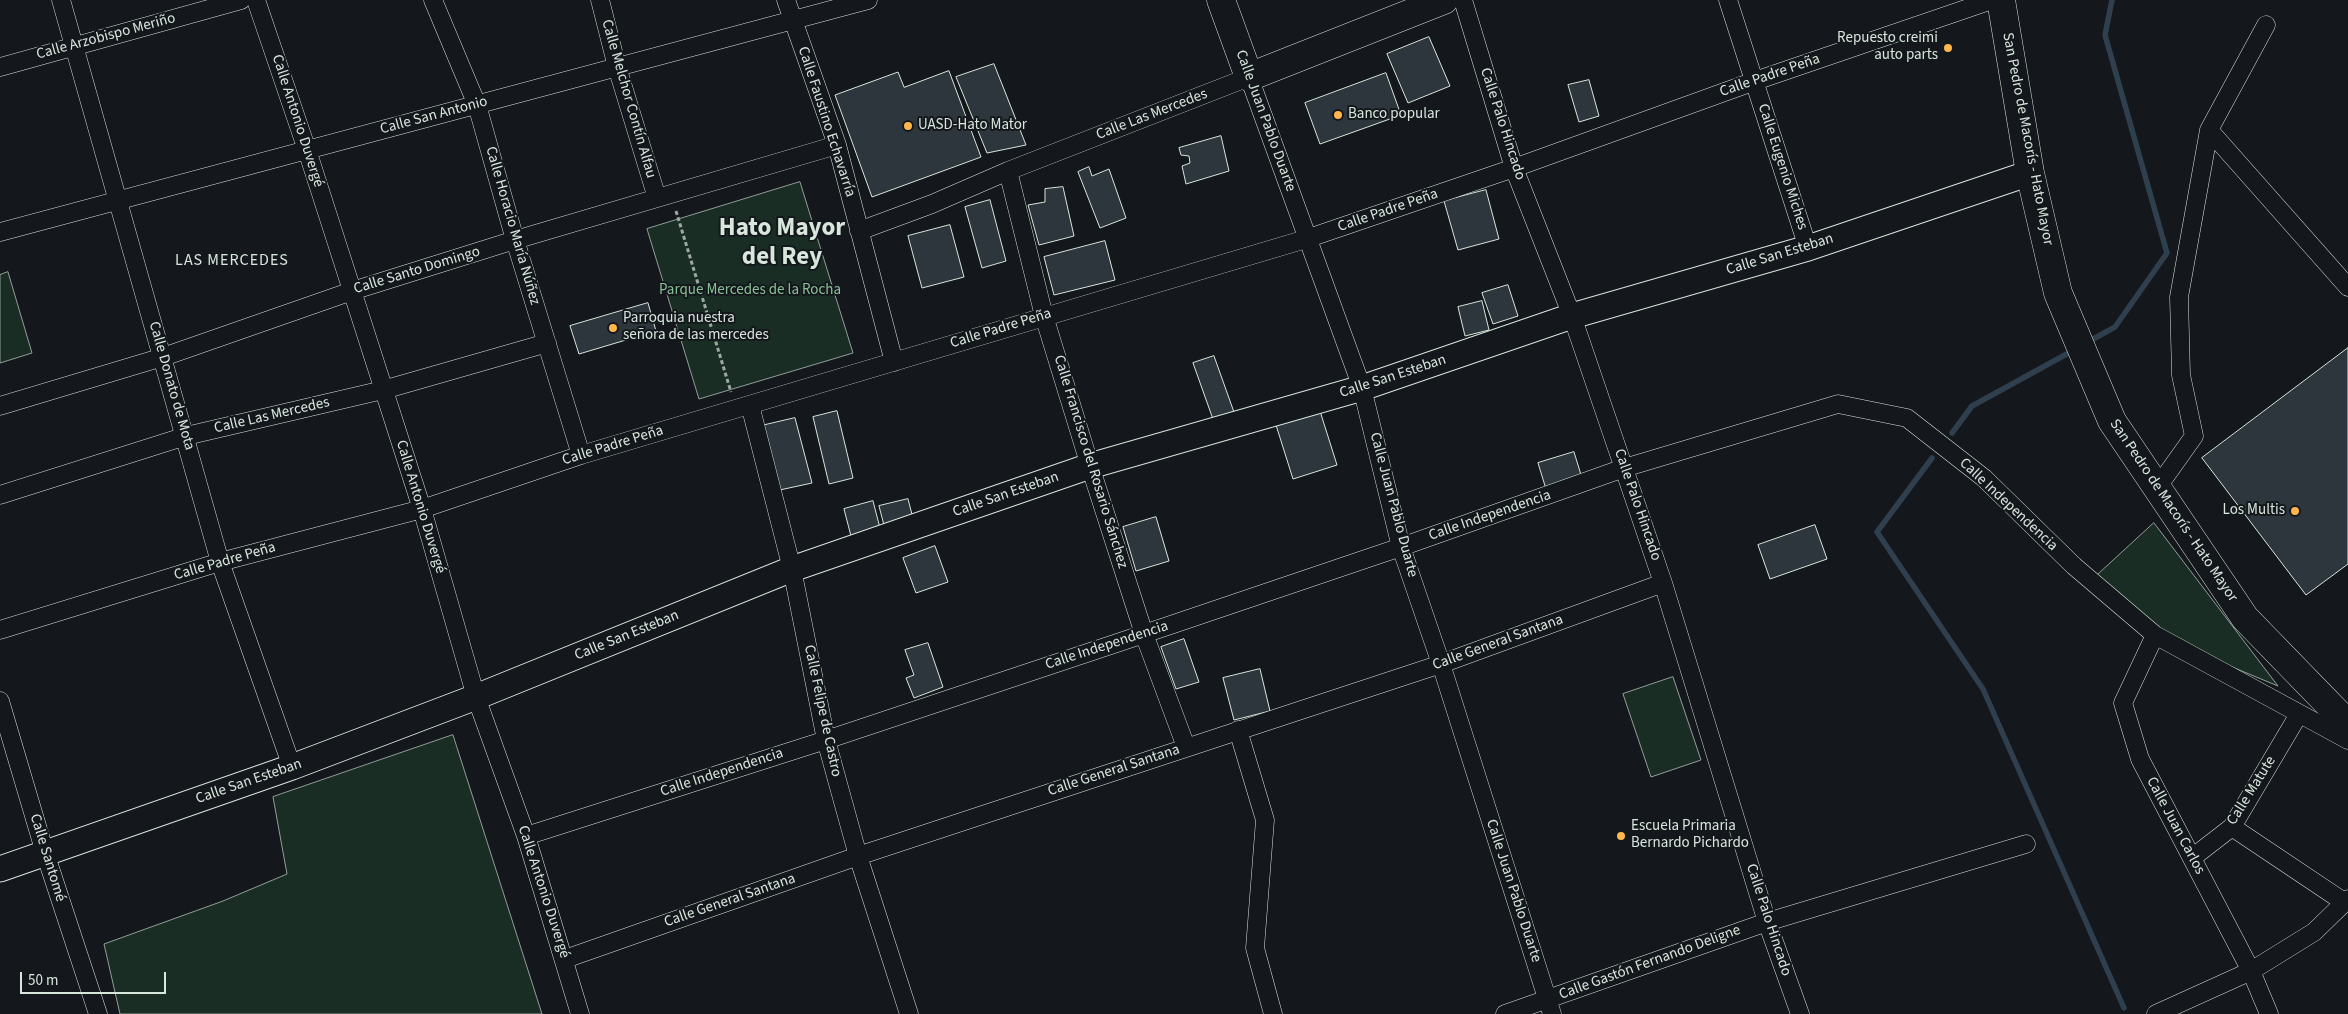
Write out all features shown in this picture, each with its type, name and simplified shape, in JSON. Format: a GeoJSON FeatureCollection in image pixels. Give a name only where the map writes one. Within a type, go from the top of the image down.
{"type":"FeatureCollection","features":[{"type":"Feature","properties":{"kind":"main road","name":"Calle Juan Pablo Duarte"},"geometry":{"type":"LineString","coordinates":[[1221,0],[1249,77]]}},
{"type":"Feature","properties":{"kind":"main road","name":"Calle Las Mercedes"},"geometry":{"type":"LineString","coordinates":[[1249,77],[1444,0]]}},
{"type":"Feature","properties":{"kind":"main road","name":"San Pedro de Macorís - Hato Mayor"},"geometry":{"type":"LineString","coordinates":[[2000,0],[2030,173],[2058,293],[2112,421],[2245,618],[2348,724]]}},
{"type":"Feature","properties":{"kind":"street","name":"Calle Donato de Mota"},"geometry":{"type":"LineString","coordinates":[[61,0],[186,436],[220,562],[292,768]]}},
{"type":"Feature","properties":{"kind":"street","name":"Calle Arzobispo Meriño"},"geometry":{"type":"LineString","coordinates":[[0,67],[241,0]]}},
{"type":"Feature","properties":{"kind":"street","name":"Calle Antonio Duvergé"},"geometry":{"type":"LineString","coordinates":[[256,0],[307,150],[382,390],[422,509],[476,697],[526,836],[565,959],[580,1014]]}},
{"type":"Feature","properties":{"kind":"street","name":"Calle Horacio María Núñez"},"geometry":{"type":"LineString","coordinates":[[434,0],[477,104],[515,240],[581,455]]}},
{"type":"Feature","properties":{"kind":"street","name":"Calle Melchor Contín Alfau"},"geometry":{"type":"LineString","coordinates":[[600,0],[617,67],[664,196]]}},
{"type":"Feature","properties":{"kind":"street","name":"Calle Faustino Echavarría"},"geometry":{"type":"LineString","coordinates":[[786,0],[837,145],[894,362]]}},
{"type":"Feature","properties":{"kind":"street","name":"Calle San Antonio"},"geometry":{"type":"LineString","coordinates":[[0,232],[868,0]]}},
{"type":"Feature","properties":{"kind":"street","name":"Calle Palo Hincado"},"geometry":{"type":"LineString","coordinates":[[1463,0],[1514,168],[1572,316],[1663,583],[1767,922],[1800,1014]]}},
{"type":"Feature","properties":{"kind":"street","name":"Calle Eugenio Miches"},"geometry":{"type":"LineString","coordinates":[[1728,0],[1808,248]]}},
{"type":"Feature","properties":{"kind":"street","name":"Calle Padre Peña"},"geometry":{"type":"LineString","coordinates":[[0,630],[220,562],[422,509],[581,455],[1044,316],[1306,240],[1514,168],[1755,81],[1992,0]]}},
{"type":"Feature","properties":{"kind":"street"},"geometry":{"type":"LineString","coordinates":[[2157,488],[2194,436],[2181,375],[2179,297],[2209,130],[2266,25]]}},
{"type":"Feature","properties":{"kind":"street","name":"Calle Las Mercedes"},"geometry":{"type":"LineString","coordinates":[[859,231],[932,204],[1008,171],[1249,77]]}},
{"type":"Feature","properties":{"kind":"street","name":"Calle Juan Pablo Duarte"},"geometry":{"type":"LineString","coordinates":[[1249,77],[1306,240],[1362,388],[1401,547],[1441,664],[1550,1007]]}},
{"type":"Feature","properties":{"kind":"street"},"geometry":{"type":"LineString","coordinates":[[2209,130],[2348,288]]}},
{"type":"Feature","properties":{"kind":"street","name":"Calle Santo Domingo"},"geometry":{"type":"LineString","coordinates":[[0,406],[163,357],[352,291],[515,240],[837,145]]}},
{"type":"Feature","properties":{"kind":"street","name":"Calle Francisco del Rosario Sánchez"},"geometry":{"type":"LineString","coordinates":[[1008,171],[1044,316],[1090,466],[1144,634],[1186,748]]}},
{"type":"Feature","properties":{"kind":"street","name":"Calle San Esteban"},"geometry":{"type":"LineString","coordinates":[[0,869],[292,768],[476,697],[792,569],[1090,466],[1362,388],[1572,316],[1808,248],[2030,173]]}},
{"type":"Feature","properties":{"kind":"street","name":"Calle Las Mercedes"},"geometry":{"type":"LineString","coordinates":[[0,494],[186,436],[382,390],[546,343]]}},
{"type":"Feature","properties":{"kind":"street","name":"Calle Independencia"},"geometry":{"type":"LineString","coordinates":[[526,836],[826,740],[1144,634],[1401,547],[1624,468],[1838,404],[1906,418],[1984,478],[2074,566],[2155,635],[2348,740]]}},
{"type":"Feature","properties":{"kind":"street","name":"Calle Felipe de Castro"},"geometry":{"type":"LineString","coordinates":[[743,406],[792,569],[826,740],[858,856],[909,1014]]}},
{"type":"Feature","properties":{"kind":"street","name":"Calle General Santana"},"geometry":{"type":"LineString","coordinates":[[565,959],[858,856],[1441,664],[1663,583]]}},
{"type":"Feature","properties":{"kind":"street","name":"Calle Juan Carlos"},"geometry":{"type":"LineString","coordinates":[[2155,635],[2123,703],[2140,759],[2251,971],[2269,1014]]}},
{"type":"Feature","properties":{"kind":"street","name":"Calle Santomé"},"geometry":{"type":"LineString","coordinates":[[0,701],[45,853],[98,1014]]}},
{"type":"Feature","properties":{"kind":"street","name":"Calle Matute"},"geometry":{"type":"LineString","coordinates":[[2192,858],[2232,827],[2299,714]]}},
{"type":"Feature","properties":{"kind":"street"},"geometry":{"type":"LineString","coordinates":[[1238,730],[1264,820],[1255,948],[1273,1014]]}},
{"type":"Feature","properties":{"kind":"street"},"geometry":{"type":"LineString","coordinates":[[2156,1014],[2251,971],[2314,932],[2346,901],[2232,827]]}},
{"type":"Feature","properties":{"kind":"street","name":"Calle Gastón Fernando Deligne"},"geometry":{"type":"LineString","coordinates":[[1505,1014],[1550,1007],[1767,922],[2026,844]]}},
{"type":"Feature","properties":{"kind":"path"},"geometry":{"type":"LineString","coordinates":[[664,196],[743,406]]}},
{"type":"Feature","properties":{"kind":"green space","name":"Parque Mercedes de la Rocha"},"geometry":{"type":"Polygon","coordinates":[[[800,182],[853,353],[699,399],[647,229],[800,182]]]}},
{"type":"Feature","properties":{"kind":"green space"},"geometry":{"type":"Polygon","coordinates":[[[8,272],[32,353],[0,363],[0,275],[8,272]]]}},
{"type":"Feature","properties":{"kind":"green space"},"geometry":{"type":"Polygon","coordinates":[[[2154,523],[2278,686],[2155,635],[2091,581],[2154,523]]]}},
{"type":"Feature","properties":{"kind":"green space"},"geometry":{"type":"Polygon","coordinates":[[[1673,677],[1701,760],[1651,777],[1623,694],[1673,677]]]}},
{"type":"Feature","properties":{"kind":"green space"},"geometry":{"type":"Polygon","coordinates":[[[453,735],[542,1014],[120,1014],[104,944],[223,901],[287,874],[273,797],[453,735]]]}},
{"type":"Feature","properties":{"kind":"building"},"geometry":{"type":"Polygon","coordinates":[[[1429,37],[1450,86],[1408,103],[1387,54],[1429,37]]]}},
{"type":"Feature","properties":{"kind":"building"},"geometry":{"type":"Polygon","coordinates":[[[994,64],[1026,145],[987,153],[956,77],[994,64]]]}},
{"type":"Feature","properties":{"kind":"building","name":"UASD-Hato Mator"},"geometry":{"type":"Polygon","coordinates":[[[949,71],[981,157],[872,197],[835,95],[898,72],[904,87],[949,71]]]}},
{"type":"Feature","properties":{"kind":"building"},"geometry":{"type":"Polygon","coordinates":[[[1386,73],[1401,115],[1320,144],[1305,103],[1386,73]]]}},
{"type":"Feature","properties":{"kind":"building"},"geometry":{"type":"Polygon","coordinates":[[[1589,80],[1599,116],[1579,122],[1568,85],[1589,80]]]}},
{"type":"Feature","properties":{"kind":"building"},"geometry":{"type":"Polygon","coordinates":[[[1221,136],[1229,171],[1186,184],[1182,166],[1190,163],[1189,156],[1181,155],[1179,148],[1221,136]]]}},
{"type":"Feature","properties":{"kind":"building"},"geometry":{"type":"Polygon","coordinates":[[[1089,167],[1092,176],[1109,169],[1126,218],[1100,228],[1078,172],[1089,167]]]}},
{"type":"Feature","properties":{"kind":"building"},"geometry":{"type":"Polygon","coordinates":[[[1063,187],[1074,236],[1039,245],[1028,205],[1045,202],[1045,189],[1063,187]]]}},
{"type":"Feature","properties":{"kind":"building"},"geometry":{"type":"Polygon","coordinates":[[[1486,190],[1499,239],[1458,250],[1444,201],[1486,190]]]}},
{"type":"Feature","properties":{"kind":"building"},"geometry":{"type":"Polygon","coordinates":[[[990,200],[1006,261],[982,268],[965,207],[990,200]]]}},
{"type":"Feature","properties":{"kind":"building"},"geometry":{"type":"Polygon","coordinates":[[[950,225],[964,277],[922,288],[908,236],[950,225]]]}},
{"type":"Feature","properties":{"kind":"building"},"geometry":{"type":"Polygon","coordinates":[[[1105,241],[1115,280],[1054,295],[1044,257],[1105,241]]]}},
{"type":"Feature","properties":{"kind":"building"},"geometry":{"type":"Polygon","coordinates":[[[1508,285],[1518,316],[1493,324],[1482,293],[1508,285]]]}},
{"type":"Feature","properties":{"kind":"building"},"geometry":{"type":"Polygon","coordinates":[[[1482,301],[1489,330],[1465,336],[1458,307],[1482,301]]]}},
{"type":"Feature","properties":{"kind":"building","name":"Parroquia nuestra señora de las mercedes"},"geometry":{"type":"Polygon","coordinates":[[[648,303],[656,331],[579,354],[570,326],[648,303]]]}},
{"type":"Feature","properties":{"kind":"building","name":"Los Multis"},"geometry":{"type":"Polygon","coordinates":[[[2348,348],[2348,564],[2306,595],[2202,458],[2348,348]]]}},
{"type":"Feature","properties":{"kind":"building"},"geometry":{"type":"Polygon","coordinates":[[[1214,356],[1235,415],[1214,422],[1193,363],[1214,356]]]}},
{"type":"Feature","properties":{"kind":"building"},"geometry":{"type":"Polygon","coordinates":[[[837,411],[853,478],[829,484],[813,417],[837,411]]]}},
{"type":"Feature","properties":{"kind":"building"},"geometry":{"type":"Polygon","coordinates":[[[1320,411],[1337,465],[1293,479],[1276,425],[1320,411]]]}},
{"type":"Feature","properties":{"kind":"building"},"geometry":{"type":"Polygon","coordinates":[[[795,418],[812,483],[775,491],[761,426],[795,418]]]}},
{"type":"Feature","properties":{"kind":"building"},"geometry":{"type":"Polygon","coordinates":[[[1574,452],[1582,478],[1546,489],[1538,463],[1574,452]]]}},
{"type":"Feature","properties":{"kind":"building"},"geometry":{"type":"Polygon","coordinates":[[[908,499],[915,526],[886,533],[879,506],[908,499]]]}},
{"type":"Feature","properties":{"kind":"building"},"geometry":{"type":"Polygon","coordinates":[[[873,501],[881,532],[852,540],[844,509],[873,501]]]}},
{"type":"Feature","properties":{"kind":"building"},"geometry":{"type":"Polygon","coordinates":[[[1156,517],[1169,561],[1136,571],[1123,527],[1156,517]]]}},
{"type":"Feature","properties":{"kind":"building"},"geometry":{"type":"Polygon","coordinates":[[[1815,525],[1827,559],[1770,579],[1758,545],[1815,525]]]}},
{"type":"Feature","properties":{"kind":"building"},"geometry":{"type":"Polygon","coordinates":[[[935,546],[948,582],[916,593],[903,558],[935,546]]]}},
{"type":"Feature","properties":{"kind":"building"},"geometry":{"type":"Polygon","coordinates":[[[1184,639],[1199,682],[1176,689],[1161,647],[1184,639]]]}},
{"type":"Feature","properties":{"kind":"building"},"geometry":{"type":"Polygon","coordinates":[[[928,643],[943,687],[914,698],[906,678],[914,675],[905,650],[928,643]]]}},
{"type":"Feature","properties":{"kind":"building"},"geometry":{"type":"Polygon","coordinates":[[[1260,669],[1270,711],[1234,720],[1223,678],[1260,669]]]}},
{"type":"Feature","properties":{"kind":"waterway"},"geometry":{"type":"LineString","coordinates":[[2086,343],[2115,327],[2167,253],[2105,35],[2112,0]]}},
{"type":"Feature","properties":{"kind":"waterway"},"geometry":{"type":"LineString","coordinates":[[1952,433],[1972,406],[2074,350]]}},
{"type":"Feature","properties":{"kind":"waterway"},"geometry":{"type":"LineString","coordinates":[[1932,458],[1877,532],[1983,689],[2124,1008]]}},
{"type":"Feature","properties":{"kind":"place","name":"Repuesto creimi auto parts"},"geometry":{"type":"Point","coordinates":[1948,48]}},
{"type":"Feature","properties":{"kind":"place","name":"Banco popular"},"geometry":{"type":"Point","coordinates":[1338,115]}},
{"type":"Feature","properties":{"kind":"place","name":"UASD-Hato Mator"},"geometry":{"type":"Point","coordinates":[908,126]}},
{"type":"Feature","properties":{"kind":"place","name":"Parroquia nuestra señora de las mercedes"},"geometry":{"type":"Point","coordinates":[613,328]}},
{"type":"Feature","properties":{"kind":"place","name":"Los Multis"},"geometry":{"type":"Point","coordinates":[2295,511]}},
{"type":"Feature","properties":{"kind":"place","name":"Escuela Primaria Bernardo Pichardo"},"geometry":{"type":"Point","coordinates":[1621,836]}},
{"type":"Feature","properties":{"kind":"district","name":"Hato Mayor del Rey"},"geometry":{"type":"Point","coordinates":[782,244]}},
{"type":"Feature","properties":{"kind":"district","name":"LAS MERCEDES"},"geometry":{"type":"Point","coordinates":[232,261]}}]}
